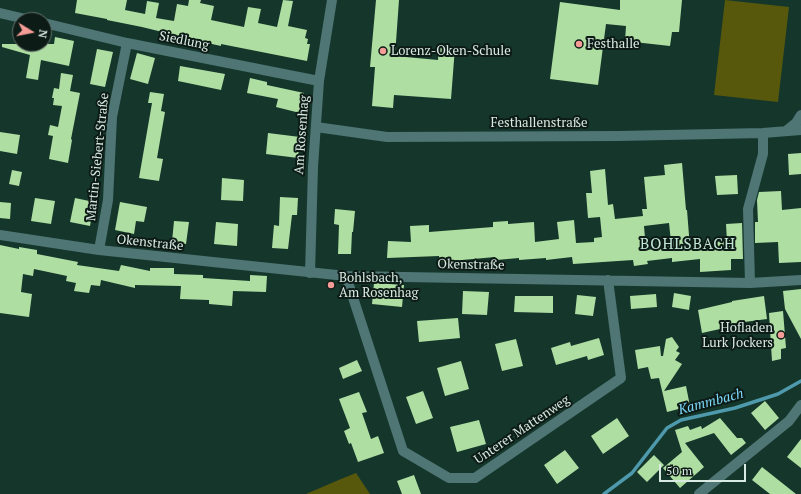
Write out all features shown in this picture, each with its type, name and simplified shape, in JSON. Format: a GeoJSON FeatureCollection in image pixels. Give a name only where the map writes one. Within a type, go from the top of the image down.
{"type":"FeatureCollection","features":[{"type":"Feature","properties":{"kind":"street","name":"Am Rosenhag"},"geometry":{"type":"LineString","coordinates":[[310,273],[312,166],[319,81],[332,0]]}},
{"type":"Feature","properties":{"kind":"street"},"geometry":{"type":"LineString","coordinates":[[0,13],[12,16]]}},
{"type":"Feature","properties":{"kind":"street","name":"Siedlung"},"geometry":{"type":"LineString","coordinates":[[52,25],[127,43],[319,81]]}},
{"type":"Feature","properties":{"kind":"street","name":"Martin-Siebert-Straße"},"geometry":{"type":"LineString","coordinates":[[99,250],[108,200],[112,117],[127,43]]}},
{"type":"Feature","properties":{"kind":"street"},"geometry":{"type":"LineString","coordinates":[[786,131],[796,123],[801,115]]}},
{"type":"Feature","properties":{"kind":"street","name":"Festhallenstraße"},"geometry":{"type":"LineString","coordinates":[[316,127],[387,138],[619,136],[763,133],[801,130]]}},
{"type":"Feature","properties":{"kind":"street"},"geometry":{"type":"LineString","coordinates":[[750,283],[748,209],[763,154],[763,133]]}},
{"type":"Feature","properties":{"kind":"street","name":"Okenstraße"},"geometry":{"type":"LineString","coordinates":[[0,235],[99,250],[346,276],[750,283],[801,280]]}},
{"type":"Feature","properties":{"kind":"street","name":"Unterer Mattenweg"},"geometry":{"type":"LineString","coordinates":[[346,276],[403,451],[449,478],[475,478],[620,378],[608,280]]}},
{"type":"Feature","properties":{"kind":"street"},"geometry":{"type":"LineString","coordinates":[[699,494],[789,422],[801,405]]}},
{"type":"Feature","properties":{"kind":"shaded area"},"geometry":{"type":"Polygon","coordinates":[[[725,0],[789,7],[778,102],[714,95],[725,0]]]}},
{"type":"Feature","properties":{"kind":"shaded area"},"geometry":{"type":"Polygon","coordinates":[[[356,473],[370,494],[306,494],[341,479],[356,473]]]}},
{"type":"Feature","properties":{"kind":"building"},"geometry":{"type":"Polygon","coordinates":[[[77,0],[127,0],[125,10],[145,14],[147,1],[159,3],[156,18],[174,21],[177,4],[188,6],[189,0],[201,0],[200,3],[214,6],[211,20],[244,27],[248,7],[261,9],[258,23],[277,27],[283,0],[293,1],[288,26],[307,30],[305,38],[308,39],[307,44],[310,44],[307,61],[221,44],[221,46],[107,19],[75,13],[77,0]]]}},
{"type":"Feature","properties":{"kind":"building","name":"Lorenz-Oken-Schule"},"geometry":{"type":"Polygon","coordinates":[[[376,0],[399,0],[395,56],[438,60],[439,45],[455,47],[451,99],[394,95],[393,108],[372,106],[375,67],[370,67],[376,0]]]}},
{"type":"Feature","properties":{"kind":"building"},"geometry":{"type":"Polygon","coordinates":[[[620,0],[682,0],[679,32],[672,32],[670,46],[625,41],[626,26],[606,24],[598,85],[550,79],[560,2],[620,10],[620,0]]]}},
{"type":"Feature","properties":{"kind":"building"},"geometry":{"type":"Polygon","coordinates":[[[55,37],[74,41],[69,66],[41,60],[38,80],[26,78],[30,55],[20,52],[52,52],[52,44],[54,44],[55,37]]]}},
{"type":"Feature","properties":{"kind":"building"},"geometry":{"type":"Polygon","coordinates":[[[2,44],[12,44],[12,50],[2,47],[2,44]]]}},
{"type":"Feature","properties":{"kind":"building"},"geometry":{"type":"Polygon","coordinates":[[[97,49],[113,52],[105,87],[90,84],[97,49]]]}},
{"type":"Feature","properties":{"kind":"building"},"geometry":{"type":"Polygon","coordinates":[[[137,53],[155,58],[148,84],[130,79],[137,53]]]}},
{"type":"Feature","properties":{"kind":"building"},"geometry":{"type":"Polygon","coordinates":[[[180,66],[225,74],[221,90],[178,81],[180,66]]]}},
{"type":"Feature","properties":{"kind":"building"},"geometry":{"type":"Polygon","coordinates":[[[61,73],[73,75],[70,91],[80,93],[68,163],[49,159],[53,136],[48,135],[50,125],[58,127],[62,106],[53,105],[54,98],[52,98],[54,88],[59,89],[61,73]]]}},
{"type":"Feature","properties":{"kind":"building"},"geometry":{"type":"Polygon","coordinates":[[[250,78],[267,82],[267,85],[304,93],[300,113],[276,107],[278,99],[247,93],[250,78]]]}},
{"type":"Feature","properties":{"kind":"building"},"geometry":{"type":"Polygon","coordinates":[[[150,92],[164,94],[161,111],[165,112],[157,158],[163,159],[159,181],[139,178],[152,103],[148,103],[150,92]]]}},
{"type":"Feature","properties":{"kind":"building"},"geometry":{"type":"Polygon","coordinates":[[[0,132],[20,135],[17,154],[0,151],[0,132]]]}},
{"type":"Feature","properties":{"kind":"building"},"geometry":{"type":"Polygon","coordinates":[[[268,133],[300,137],[298,158],[266,154],[268,133]]]}},
{"type":"Feature","properties":{"kind":"building"},"geometry":{"type":"Polygon","coordinates":[[[801,153],[801,174],[789,175],[788,154],[801,153]]]}},
{"type":"Feature","properties":{"kind":"building"},"geometry":{"type":"Polygon","coordinates":[[[682,163],[690,248],[715,247],[715,242],[727,241],[726,224],[742,223],[743,259],[731,259],[731,270],[700,272],[700,259],[672,262],[672,258],[647,261],[648,264],[634,266],[633,260],[573,264],[572,257],[546,260],[546,258],[519,260],[519,258],[496,260],[495,257],[440,262],[439,256],[387,258],[388,241],[411,242],[410,226],[429,225],[429,232],[493,227],[493,222],[508,221],[508,224],[534,222],[535,242],[559,239],[557,222],[574,220],[576,243],[594,242],[594,238],[602,237],[600,217],[588,218],[586,193],[592,193],[590,171],[605,169],[608,205],[613,204],[615,219],[643,216],[642,209],[647,209],[644,177],[665,175],[664,165],[682,163]],[[669,223],[644,226],[646,250],[668,248],[667,242],[671,242],[669,223]]]}},
{"type":"Feature","properties":{"kind":"building"},"geometry":{"type":"Polygon","coordinates":[[[12,170],[22,172],[19,186],[9,184],[12,170]]]}},
{"type":"Feature","properties":{"kind":"building"},"geometry":{"type":"Polygon","coordinates":[[[737,175],[738,194],[717,195],[715,176],[737,175]]]}},
{"type":"Feature","properties":{"kind":"building"},"geometry":{"type":"Polygon","coordinates":[[[222,178],[244,180],[243,201],[221,200],[222,178]]]}},
{"type":"Feature","properties":{"kind":"building"},"geometry":{"type":"Polygon","coordinates":[[[781,191],[782,210],[801,208],[801,262],[779,263],[778,242],[755,243],[755,222],[758,222],[757,200],[759,192],[781,191]]]}},
{"type":"Feature","properties":{"kind":"building"},"geometry":{"type":"Polygon","coordinates":[[[280,197],[298,198],[297,215],[292,215],[288,249],[272,248],[274,225],[279,226],[280,197]]]}},
{"type":"Feature","properties":{"kind":"building"},"geometry":{"type":"Polygon","coordinates":[[[35,198],[55,201],[51,224],[31,221],[35,198]]]}},
{"type":"Feature","properties":{"kind":"building"},"geometry":{"type":"Polygon","coordinates":[[[75,198],[94,202],[90,226],[70,222],[75,198]]]}},
{"type":"Feature","properties":{"kind":"building"},"geometry":{"type":"Polygon","coordinates":[[[0,202],[11,203],[10,219],[0,218],[0,202]]]}},
{"type":"Feature","properties":{"kind":"building"},"geometry":{"type":"Polygon","coordinates":[[[120,202],[147,207],[144,222],[136,221],[134,234],[115,230],[120,202]]]}},
{"type":"Feature","properties":{"kind":"building"},"geometry":{"type":"Polygon","coordinates":[[[335,209],[355,211],[351,254],[338,254],[339,225],[334,224],[335,209]]]}},
{"type":"Feature","properties":{"kind":"building"},"geometry":{"type":"Polygon","coordinates":[[[174,221],[189,222],[186,244],[172,242],[174,221]]]}},
{"type":"Feature","properties":{"kind":"building"},"geometry":{"type":"Polygon","coordinates":[[[216,222],[238,224],[237,246],[214,244],[216,222]]]}},
{"type":"Feature","properties":{"kind":"building"},"geometry":{"type":"Polygon","coordinates":[[[0,245],[19,249],[19,247],[37,250],[37,254],[78,262],[77,265],[119,271],[121,265],[150,271],[150,268],[174,268],[174,274],[203,275],[203,278],[250,281],[250,275],[267,276],[266,292],[233,291],[232,306],[209,304],[209,300],[180,299],[181,286],[135,285],[135,288],[101,280],[100,286],[91,285],[89,293],[74,291],[76,283],[66,281],[67,276],[34,269],[33,276],[23,274],[21,292],[32,294],[29,317],[0,313],[0,245]]]}},
{"type":"Feature","properties":{"kind":"building"},"geometry":{"type":"Polygon","coordinates":[[[374,283],[404,285],[402,307],[372,304],[374,283]]]}},
{"type":"Feature","properties":{"kind":"building"},"geometry":{"type":"Polygon","coordinates":[[[801,289],[801,339],[785,309],[783,291],[801,289]]]}},
{"type":"Feature","properties":{"kind":"building"},"geometry":{"type":"Polygon","coordinates":[[[463,291],[489,292],[487,315],[462,314],[463,291]]]}},
{"type":"Feature","properties":{"kind":"building"},"geometry":{"type":"Polygon","coordinates":[[[674,293],[691,296],[689,310],[672,307],[674,293]]]}},
{"type":"Feature","properties":{"kind":"building"},"geometry":{"type":"Polygon","coordinates":[[[656,294],[657,307],[631,309],[630,296],[656,294]]]}},
{"type":"Feature","properties":{"kind":"building"},"geometry":{"type":"Polygon","coordinates":[[[577,295],[596,297],[593,316],[575,314],[577,295]]]}},
{"type":"Feature","properties":{"kind":"building"},"geometry":{"type":"Polygon","coordinates":[[[515,296],[553,296],[553,313],[514,312],[515,296]]]}},
{"type":"Feature","properties":{"kind":"building"},"geometry":{"type":"Polygon","coordinates":[[[764,296],[767,319],[729,324],[729,327],[702,333],[698,310],[732,301],[764,296]]]}},
{"type":"Feature","properties":{"kind":"building","name":"Hofladen Lurk Jockers"},"geometry":{"type":"Polygon","coordinates":[[[783,311],[786,348],[781,349],[781,359],[772,361],[769,313],[783,311]]]}},
{"type":"Feature","properties":{"kind":"building"},"geometry":{"type":"Polygon","coordinates":[[[458,318],[460,338],[419,342],[417,321],[458,318]]]}},
{"type":"Feature","properties":{"kind":"building"},"geometry":{"type":"Polygon","coordinates":[[[672,337],[679,347],[676,351],[680,353],[675,360],[682,364],[664,391],[686,386],[690,406],[667,412],[659,378],[651,379],[648,367],[638,369],[635,350],[660,346],[661,356],[663,356],[666,339],[672,337]]]}},
{"type":"Feature","properties":{"kind":"building"},"geometry":{"type":"Polygon","coordinates":[[[599,338],[604,355],[588,360],[587,356],[556,365],[551,348],[570,342],[571,346],[599,338]]]}},
{"type":"Feature","properties":{"kind":"building"},"geometry":{"type":"Polygon","coordinates":[[[516,339],[523,366],[502,371],[495,344],[516,339]]]}},
{"type":"Feature","properties":{"kind":"building"},"geometry":{"type":"Polygon","coordinates":[[[357,360],[362,371],[343,379],[339,368],[357,360]]]}},
{"type":"Feature","properties":{"kind":"building"},"geometry":{"type":"Polygon","coordinates":[[[461,361],[469,389],[445,396],[437,368],[461,361]]]}},
{"type":"Feature","properties":{"kind":"building"},"geometry":{"type":"Polygon","coordinates":[[[423,391],[433,418],[416,424],[406,397],[423,391]]]}},
{"type":"Feature","properties":{"kind":"building"},"geometry":{"type":"Polygon","coordinates":[[[359,392],[367,412],[362,413],[371,439],[378,436],[384,453],[358,462],[351,443],[349,444],[344,431],[350,428],[339,399],[359,392]]]}},
{"type":"Feature","properties":{"kind":"building"},"geometry":{"type":"Polygon","coordinates":[[[765,401],[779,418],[765,430],[751,413],[765,401]]]}},
{"type":"Feature","properties":{"kind":"building"},"geometry":{"type":"Polygon","coordinates":[[[617,418],[629,436],[603,454],[591,436],[617,418]]]}},
{"type":"Feature","properties":{"kind":"building"},"geometry":{"type":"Polygon","coordinates":[[[720,418],[737,438],[742,438],[746,443],[731,455],[714,433],[685,443],[704,467],[680,488],[663,468],[682,452],[675,430],[688,426],[690,430],[701,426],[702,429],[720,418]]]}},
{"type":"Feature","properties":{"kind":"building"},"geometry":{"type":"Polygon","coordinates":[[[479,420],[486,444],[457,452],[450,427],[479,420]]]}},
{"type":"Feature","properties":{"kind":"building"},"geometry":{"type":"Polygon","coordinates":[[[801,439],[801,468],[787,457],[801,439]]]}},
{"type":"Feature","properties":{"kind":"building"},"geometry":{"type":"Polygon","coordinates":[[[565,450],[579,468],[557,484],[544,465],[565,450]]]}},
{"type":"Feature","properties":{"kind":"building"},"geometry":{"type":"Polygon","coordinates":[[[654,455],[664,465],[647,482],[637,472],[654,455]]]}},
{"type":"Feature","properties":{"kind":"building"},"geometry":{"type":"Polygon","coordinates":[[[762,467],[796,494],[770,494],[752,480],[762,467]]]}},
{"type":"Feature","properties":{"kind":"building"},"geometry":{"type":"Polygon","coordinates":[[[414,475],[421,494],[402,494],[397,481],[414,475]]]}},
{"type":"Feature","properties":{"kind":"waterway","name":"Kammbach"},"geometry":{"type":"LineString","coordinates":[[604,494],[632,473],[667,428],[681,420],[735,408],[778,394],[801,381]]}},
{"type":"Feature","properties":{"kind":"place","name":"Festhalle"},"geometry":{"type":"Point","coordinates":[579,44]}},
{"type":"Feature","properties":{"kind":"place","name":"Lorenz-Oken-Schule"},"geometry":{"type":"Point","coordinates":[383,51]}},
{"type":"Feature","properties":{"kind":"place","name":"Bohlsbach, Am Rosenhag"},"geometry":{"type":"Point","coordinates":[331,285]}},
{"type":"Feature","properties":{"kind":"place","name":"Hofladen Lurk Jockers"},"geometry":{"type":"Point","coordinates":[781,335]}},
{"type":"Feature","properties":{"kind":"district","name":"BOHLSBACH"},"geometry":{"type":"Point","coordinates":[688,245]}}]}
